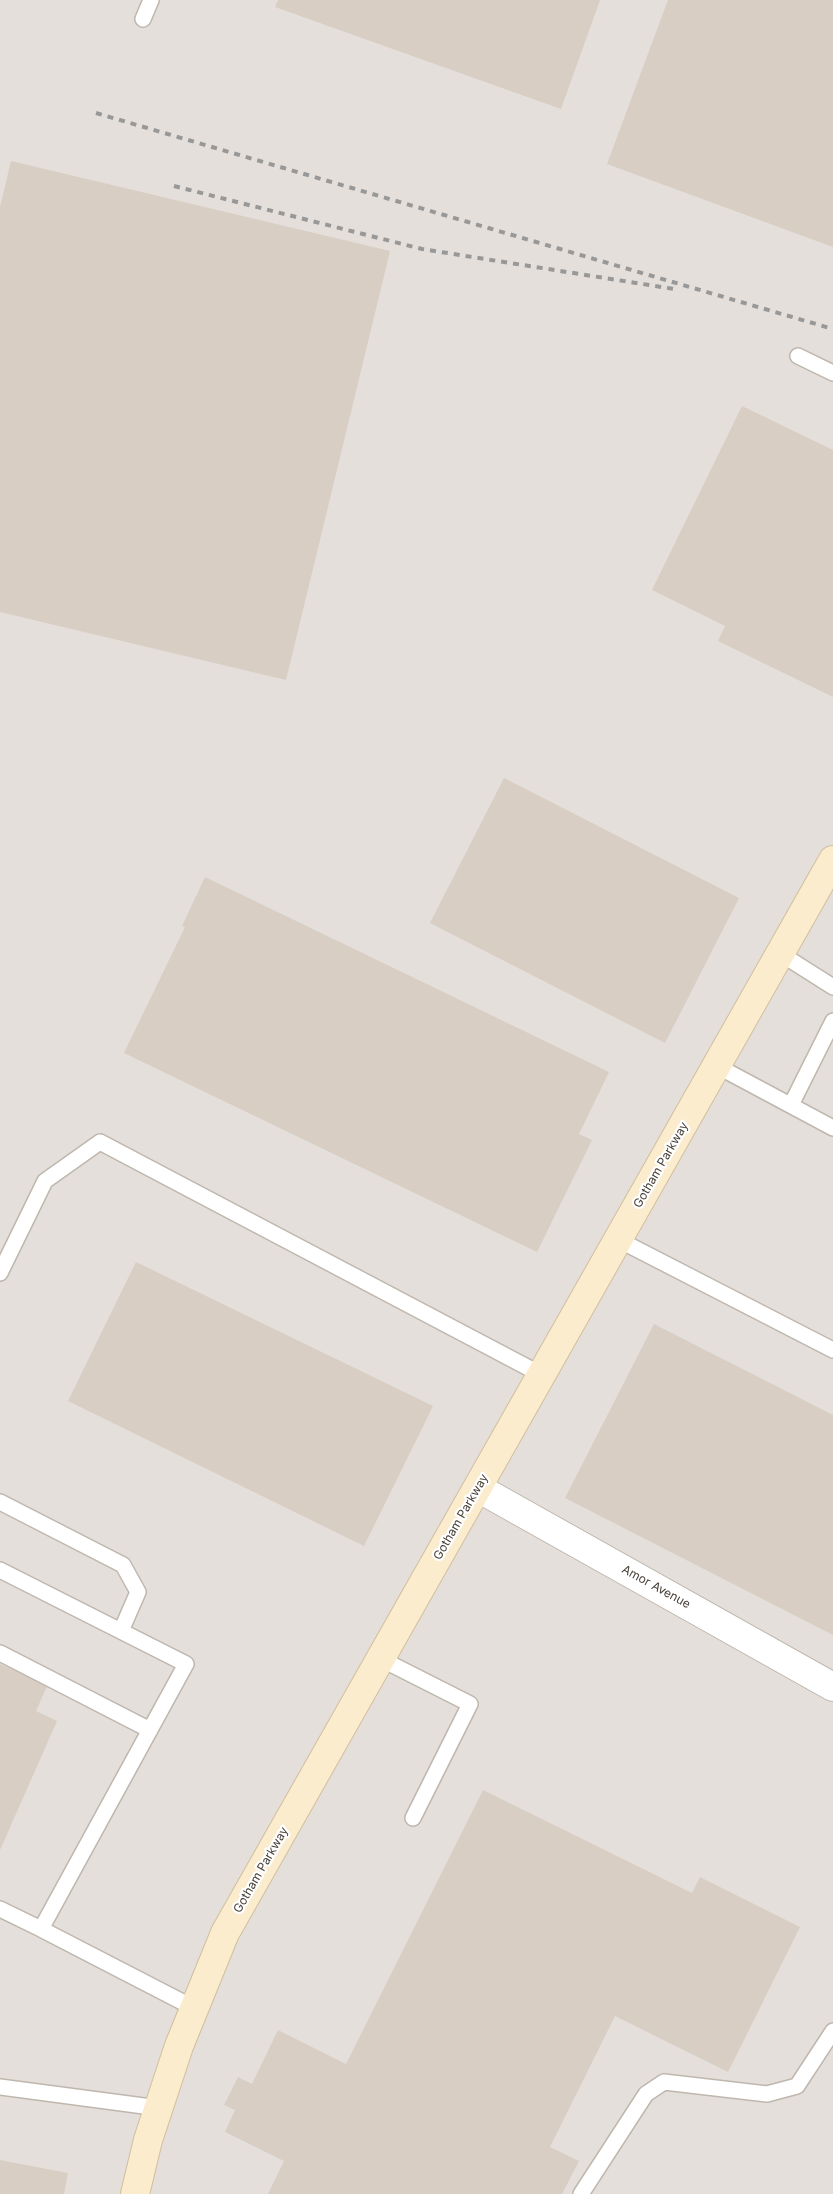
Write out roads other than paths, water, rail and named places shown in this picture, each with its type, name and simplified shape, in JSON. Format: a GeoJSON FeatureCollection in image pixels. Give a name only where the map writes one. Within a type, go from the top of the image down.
{"type":"FeatureCollection","features":[{"type":"Feature","properties":{"kind":"street","name":"Gotham Parkway"},"geometry":{"type":"LineString","coordinates":[[135,2194],[178,2046],[226,1933],[833,860]]}},
{"type":"Feature","properties":{"kind":"street","name":"Amor Avenue"},"geometry":{"type":"LineString","coordinates":[[478,1488],[833,1687]]}},
{"type":"Feature","properties":{"kind":"lane"},"geometry":{"type":"LineString","coordinates":[[143,19],[151,0]]}},
{"type":"Feature","properties":{"kind":"lane"},"geometry":{"type":"LineString","coordinates":[[798,356],[833,373]]}},
{"type":"Feature","properties":{"kind":"lane"},"geometry":{"type":"LineString","coordinates":[[780,954],[833,988]]}},
{"type":"Feature","properties":{"kind":"lane"},"geometry":{"type":"LineString","coordinates":[[791,1105],[833,1021]]}},
{"type":"Feature","properties":{"kind":"lane"},"geometry":{"type":"LineString","coordinates":[[717,1066],[833,1128]]}},
{"type":"Feature","properties":{"kind":"lane"},"geometry":{"type":"LineString","coordinates":[[0,1273],[45,1180],[100,1142],[542,1375]]}},
{"type":"Feature","properties":{"kind":"lane"},"geometry":{"type":"LineString","coordinates":[[619,1240],[833,1350]]}},
{"type":"Feature","properties":{"kind":"lane"},"geometry":{"type":"LineString","coordinates":[[0,1502],[123,1565],[138,1592],[121,1631]]}},
{"type":"Feature","properties":{"kind":"lane"},"geometry":{"type":"LineString","coordinates":[[0,1570],[186,1664],[41,1929]]}},
{"type":"Feature","properties":{"kind":"lane"},"geometry":{"type":"LineString","coordinates":[[0,1652],[150,1730]]}},
{"type":"Feature","properties":{"kind":"lane"},"geometry":{"type":"LineString","coordinates":[[381,1658],[470,1704],[413,1818]]}},
{"type":"Feature","properties":{"kind":"lane"},"geometry":{"type":"LineString","coordinates":[[0,1909],[194,2008]]}},
{"type":"Feature","properties":{"kind":"lane"},"geometry":{"type":"LineString","coordinates":[[581,2194],[646,2094],[664,2082],[767,2094],[797,2086],[833,2031]]}},
{"type":"Feature","properties":{"kind":"lane"},"geometry":{"type":"LineString","coordinates":[[0,2087],[159,2108]]}},
{"type":"Feature","properties":{"kind":"railway"},"geometry":{"type":"LineString","coordinates":[[96,113],[833,329]]}},
{"type":"Feature","properties":{"kind":"railway"},"geometry":{"type":"LineString","coordinates":[[174,186],[422,249],[674,289]]}}]}
